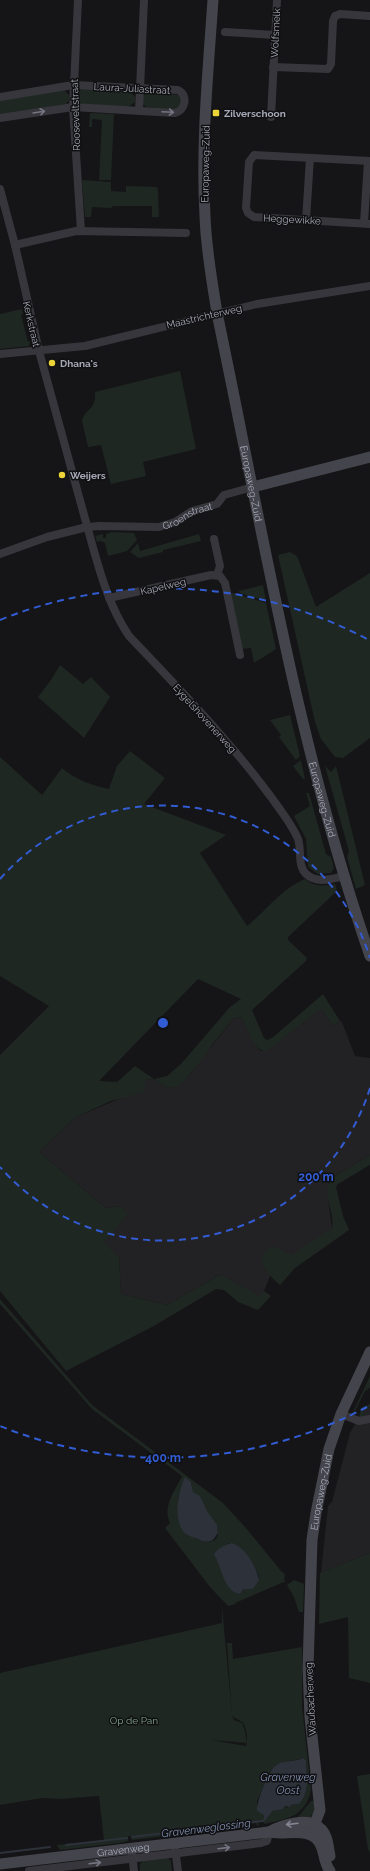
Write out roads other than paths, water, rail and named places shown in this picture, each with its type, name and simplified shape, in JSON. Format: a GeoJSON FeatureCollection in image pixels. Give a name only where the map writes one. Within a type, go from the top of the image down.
{"type":"FeatureCollection","features":[{"type":"Feature","properties":{"kind":"street","name":"Rooseveltstraat"},"geometry":{"type":"LineString","coordinates":[[78,0],[73,107],[81,231]]}},
{"type":"Feature","properties":{"kind":"street"},"geometry":{"type":"LineString","coordinates":[[139,111],[144,0]]}},
{"type":"Feature","properties":{"kind":"street","name":"Europaweg-Zuid"},"geometry":{"type":"LineString","coordinates":[[213,0],[204,165],[208,258],[217,313],[309,752],[344,876],[370,956]]}},
{"type":"Feature","properties":{"kind":"street","name":"Wolfsmelk"},"geometry":{"type":"LineString","coordinates":[[271,117],[277,0]]}},
{"type":"Feature","properties":{"kind":"street","name":"Wolfsmelk"},"geometry":{"type":"LineString","coordinates":[[273,67],[328,69],[331,64],[333,21],[335,16],[340,14],[370,16]]}},
{"type":"Feature","properties":{"kind":"street"},"geometry":{"type":"LineString","coordinates":[[226,32],[275,35]]}},
{"type":"Feature","properties":{"kind":"street","name":"Laura-Juliastraat"},"geometry":{"type":"LineString","coordinates":[[0,97],[73,85],[178,90],[183,94],[184,102],[181,110],[175,113],[73,107],[0,118]]}},
{"type":"Feature","properties":{"kind":"street","name":"Heggewikke"},"geometry":{"type":"LineString","coordinates":[[367,223],[254,217],[248,213],[246,208],[249,162],[252,157],[258,154],[369,161]]}},
{"type":"Feature","properties":{"kind":"street"},"geometry":{"type":"LineString","coordinates":[[306,220],[310,158]]}},
{"type":"Feature","properties":{"kind":"street"},"geometry":{"type":"LineString","coordinates":[[367,223],[369,161]]}},
{"type":"Feature","properties":{"kind":"street","name":"Kerkstraat"},"geometry":{"type":"LineString","coordinates":[[0,189],[15,246],[39,351],[87,528]]}},
{"type":"Feature","properties":{"kind":"street"},"geometry":{"type":"LineString","coordinates":[[15,246],[71,231],[186,233]]}},
{"type":"Feature","properties":{"kind":"street","name":"Maastrichterweg"},"geometry":{"type":"LineString","coordinates":[[0,354],[86,346],[257,304],[370,286]]}},
{"type":"Feature","properties":{"kind":"street","name":"Groenstraat"},"geometry":{"type":"LineString","coordinates":[[0,554],[47,537],[87,528],[99,526],[159,527],[175,522],[192,511],[217,504],[224,495],[370,457]]}},
{"type":"Feature","properties":{"kind":"street","name":"Eygelshovenerweg"},"geometry":{"type":"LineString","coordinates":[[87,528],[100,576],[120,622],[129,636],[209,720],[237,753],[287,819],[298,839],[300,863],[304,872],[312,878],[321,880],[344,876]]}},
{"type":"Feature","properties":{"kind":"street"},"geometry":{"type":"LineString","coordinates":[[214,539],[220,566],[217,575],[222,578],[225,583],[240,655]]}},
{"type":"Feature","properties":{"kind":"street","name":"Kapelweg"},"geometry":{"type":"LineString","coordinates":[[109,598],[211,575],[217,575]]}},
{"type":"Feature","properties":{"kind":"street","name":"Europaweg-Zuid"},"geometry":{"type":"LineString","coordinates":[[311,1572],[312,1540],[320,1486],[329,1449],[341,1414],[370,1352]]}},
{"type":"Feature","properties":{"kind":"street"},"geometry":{"type":"LineString","coordinates":[[341,1414],[359,1421],[370,1419]]}},
{"type":"Feature","properties":{"kind":"street","name":"Waubacherweg"},"geometry":{"type":"LineString","coordinates":[[311,1572],[309,1700],[320,1808],[313,1830]]}},
{"type":"Feature","properties":{"kind":"street"},"geometry":{"type":"LineString","coordinates":[[313,1830],[322,1830],[326,1837],[331,1871]]}},
{"type":"Feature","properties":{"kind":"street","name":"Gravenweg"},"geometry":{"type":"LineString","coordinates":[[0,1864],[132,1853],[175,1848],[269,1832],[283,1834],[302,1833],[313,1830]]}},
{"type":"Feature","properties":{"kind":"street"},"geometry":{"type":"LineString","coordinates":[[175,1848],[178,1871]]}},
{"type":"Feature","properties":{"kind":"street"},"geometry":{"type":"LineString","coordinates":[[132,1853],[134,1871]]}},
{"type":"Feature","properties":{"kind":"street","name":"Gravenweg"},"geometry":{"type":"LineString","coordinates":[[29,1871],[132,1853]]}},
{"type":"Feature","properties":{"kind":"water"},"geometry":{"type":"Polygon","coordinates":[[[185,1477],[191,1482],[193,1492],[200,1496],[207,1511],[217,1525],[218,1533],[211,1541],[200,1540],[187,1535],[179,1522],[178,1506],[180,1490],[185,1477]]]}},
{"type":"Feature","properties":{"kind":"water"},"geometry":{"type":"Polygon","coordinates":[[[232,1543],[242,1549],[250,1558],[259,1580],[253,1589],[243,1589],[240,1594],[234,1592],[226,1584],[214,1555],[222,1547],[232,1543]]]}},
{"type":"Feature","properties":{"kind":"water","name":"Gravenweg Oost"},"geometry":{"type":"Polygon","coordinates":[[[303,1758],[306,1760],[307,1783],[303,1799],[299,1804],[293,1804],[289,1807],[285,1806],[283,1809],[272,1811],[266,1820],[264,1819],[264,1815],[257,1811],[257,1807],[270,1772],[279,1763],[303,1758]]]}},
{"type":"Feature","properties":{"kind":"waterway","name":"Gravenweglossing"},"geometry":{"type":"LineString","coordinates":[[132,1837],[263,1821],[266,1817]]}},
{"type":"Feature","properties":{"kind":"waterway","name":"Gravenweglossing"},"geometry":{"type":"LineString","coordinates":[[66,1845],[127,1838]]}},
{"type":"Feature","properties":{"kind":"waterway","name":"Gravenweglossing"},"geometry":{"type":"LineString","coordinates":[[0,1853],[50,1847]]}},
{"type":"Feature","properties":{"kind":"place","name":"Zilverschoon"},"geometry":{"type":"Point","coordinates":[216,113]}},
{"type":"Feature","properties":{"kind":"place","name":"Dhana's"},"geometry":{"type":"Point","coordinates":[52,363]}},
{"type":"Feature","properties":{"kind":"place","name":"Weijers"},"geometry":{"type":"Point","coordinates":[62,475]}},
{"type":"Feature","properties":{"kind":"park label","name":"Op de Pan"},"geometry":{"type":"Point","coordinates":[134,1720]}}]}
